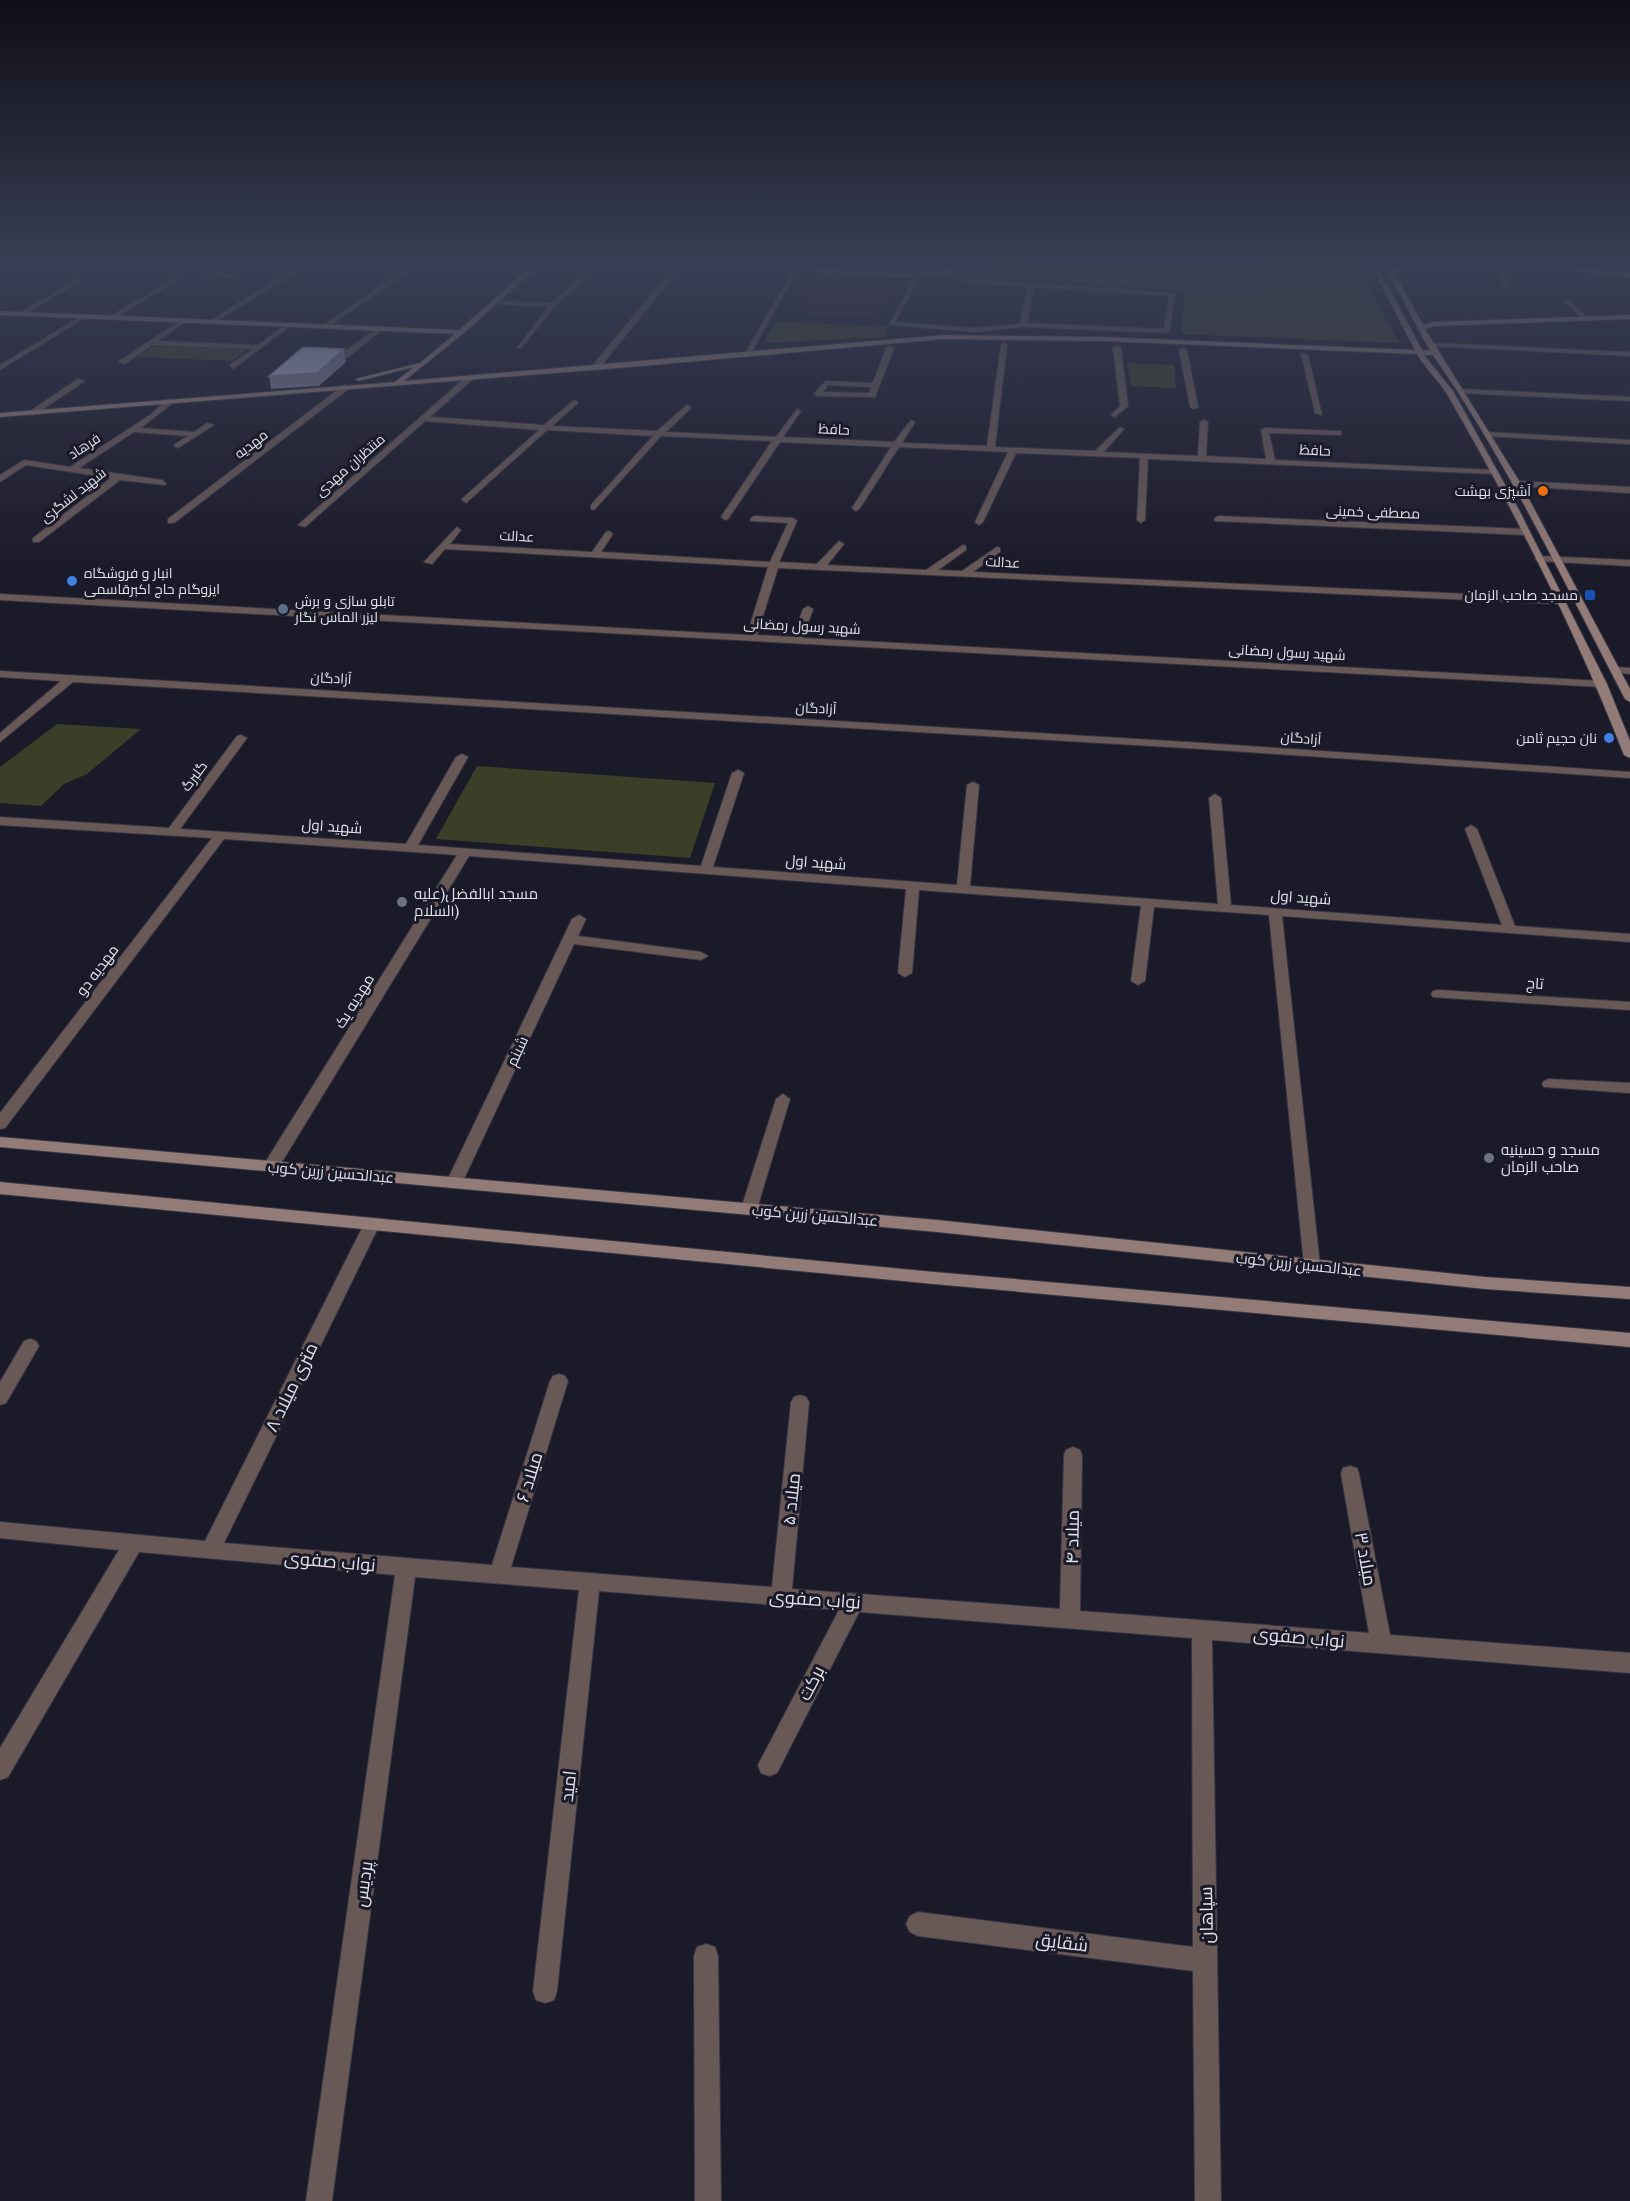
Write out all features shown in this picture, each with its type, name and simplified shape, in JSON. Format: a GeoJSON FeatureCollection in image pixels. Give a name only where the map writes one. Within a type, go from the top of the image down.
{"type":"FeatureCollection","features":[{"type":"Feature","properties":{"kind":"street"},"geometry":{"type":"LineString","coordinates":[[326,389],[401,367]]}},
{"type":"Feature","properties":{"kind":"street"},"geometry":{"type":"LineString","coordinates":[[397,383],[419,367]]}},
{"type":"Feature","properties":{"kind":"street"},"geometry":{"type":"LineString","coordinates":[[430,367],[429,371],[470,378]]}},
{"type":"Feature","properties":{"kind":"street"},"geometry":{"type":"LineString","coordinates":[[0,415],[610,367]]}},
{"type":"Feature","properties":{"kind":"street"},"geometry":{"type":"LineString","coordinates":[[876,385],[826,383],[819,394],[872,395],[876,385],[883,367]]}},
{"type":"Feature","properties":{"kind":"street"},"geometry":{"type":"LineString","coordinates":[[991,450],[1001,367]]}},
{"type":"Feature","properties":{"kind":"street"},"geometry":{"type":"LineString","coordinates":[[1115,415],[1124,406],[1119,367]]}},
{"type":"Feature","properties":{"kind":"street"},"geometry":{"type":"LineString","coordinates":[[1186,367],[1194,407]]}},
{"type":"Feature","properties":{"kind":"street"},"geometry":{"type":"LineString","coordinates":[[1307,367],[1319,413]]}},
{"type":"Feature","properties":{"kind":"street"},"geometry":{"type":"LineString","coordinates":[[1429,367],[1449,391],[1540,559],[1602,684],[1630,755]]}},
{"type":"Feature","properties":{"kind":"street"},"geometry":{"type":"LineString","coordinates":[[1445,367],[1517,484],[1630,699]]}},
{"type":"Feature","properties":{"kind":"street","name":"منتظران مهدی"},"geometry":{"type":"LineString","coordinates":[[302,525],[470,378]]}},
{"type":"Feature","properties":{"kind":"street"},"geometry":{"type":"LineString","coordinates":[[31,413],[81,381]]}},
{"type":"Feature","properties":{"kind":"street","name":"مهدیه"},"geometry":{"type":"LineString","coordinates":[[171,521],[347,387]]}},
{"type":"Feature","properties":{"kind":"street"},"geometry":{"type":"LineString","coordinates":[[1462,391],[1630,399]]}},
{"type":"Feature","properties":{"kind":"street","name":"فرهاد"},"geometry":{"type":"LineString","coordinates":[[71,470],[153,417],[171,401]]}},
{"type":"Feature","properties":{"kind":"street"},"geometry":{"type":"LineString","coordinates":[[466,500],[574,402]]}},
{"type":"Feature","properties":{"kind":"street"},"geometry":{"type":"LineString","coordinates":[[594,507],[659,434],[687,407]]}},
{"type":"Feature","properties":{"kind":"street"},"geometry":{"type":"LineString","coordinates":[[725,517],[797,411]]}},
{"type":"Feature","properties":{"kind":"street","name":"حافظ"},"geometry":{"type":"LineString","coordinates":[[425,418],[544,428],[659,434],[1494,472]]}},
{"type":"Feature","properties":{"kind":"street"},"geometry":{"type":"LineString","coordinates":[[856,508],[911,422]]}},
{"type":"Feature","properties":{"kind":"street"},"geometry":{"type":"LineString","coordinates":[[1202,458],[1204,422]]}},
{"type":"Feature","properties":{"kind":"street"},"geometry":{"type":"LineString","coordinates":[[178,446],[193,434],[210,425]]}},
{"type":"Feature","properties":{"kind":"street"},"geometry":{"type":"LineString","coordinates":[[1098,453],[1120,429]]}},
{"type":"Feature","properties":{"kind":"street"},"geometry":{"type":"LineString","coordinates":[[133,430],[193,434]]}},
{"type":"Feature","properties":{"kind":"street"},"geometry":{"type":"LineString","coordinates":[[1271,462],[1265,430],[1338,433]]}},
{"type":"Feature","properties":{"kind":"street"},"geometry":{"type":"LineString","coordinates":[[1488,434],[1630,442]]}},
{"type":"Feature","properties":{"kind":"street"},"geometry":{"type":"LineString","coordinates":[[979,522],[1013,450]]}},
{"type":"Feature","properties":{"kind":"street"},"geometry":{"type":"LineString","coordinates":[[1142,520],[1144,455]]}},
{"type":"Feature","properties":{"kind":"street","name":"شهید لشگری"},"geometry":{"type":"LineString","coordinates":[[0,479],[24,462],[118,477]]}},
{"type":"Feature","properties":{"kind":"street"},"geometry":{"type":"LineString","coordinates":[[118,477],[162,483]]}},
{"type":"Feature","properties":{"kind":"street","name":"شهید لشگری"},"geometry":{"type":"LineString","coordinates":[[36,540],[118,477]]}},
{"type":"Feature","properties":{"kind":"street"},"geometry":{"type":"LineString","coordinates":[[1517,484],[1630,490]]}},
{"type":"Feature","properties":{"kind":"street"},"geometry":{"type":"LineString","coordinates":[[751,637],[774,564],[793,521],[754,519]]}},
{"type":"Feature","properties":{"kind":"street","name":"مصطفی خمینی"},"geometry":{"type":"LineString","coordinates":[[1218,519],[1526,532]]}},
{"type":"Feature","properties":{"kind":"street"},"geometry":{"type":"LineString","coordinates":[[429,562],[457,530]]}},
{"type":"Feature","properties":{"kind":"street"},"geometry":{"type":"LineString","coordinates":[[595,554],[609,534]]}},
{"type":"Feature","properties":{"kind":"street"},"geometry":{"type":"LineString","coordinates":[[820,567],[839,544]]}},
{"type":"Feature","properties":{"kind":"street","name":"عدالت"},"geometry":{"type":"LineString","coordinates":[[444,546],[820,567],[1560,601]]}},
{"type":"Feature","properties":{"kind":"street"},"geometry":{"type":"LineString","coordinates":[[929,572],[963,548]]}},
{"type":"Feature","properties":{"kind":"street"},"geometry":{"type":"LineString","coordinates":[[964,574],[997,550]]}},
{"type":"Feature","properties":{"kind":"street"},"geometry":{"type":"LineString","coordinates":[[1540,559],[1630,563]]}},
{"type":"Feature","properties":{"kind":"street","name":"شهید رسول رمضانی"},"geometry":{"type":"LineString","coordinates":[[0,597],[1602,684]]}},
{"type":"Feature","properties":{"kind":"street"},"geometry":{"type":"LineString","coordinates":[[797,640],[808,609]]}},
{"type":"Feature","properties":{"kind":"street"},"geometry":{"type":"LineString","coordinates":[[1616,670],[1630,671]]}},
{"type":"Feature","properties":{"kind":"street","name":"آزادگان"},"geometry":{"type":"LineString","coordinates":[[0,674],[1630,775]]}},
{"type":"Feature","properties":{"kind":"street"},"geometry":{"type":"LineString","coordinates":[[0,739],[71,678]]}},
{"type":"Feature","properties":{"kind":"street","name":"گلبرگ"},"geometry":{"type":"LineString","coordinates":[[171,832],[241,738]]}},
{"type":"Feature","properties":{"kind":"street"},"geometry":{"type":"LineString","coordinates":[[410,848],[462,757]]}},
{"type":"Feature","properties":{"kind":"street"},"geometry":{"type":"LineString","coordinates":[[706,870],[738,773]]}},
{"type":"Feature","properties":{"kind":"street"},"geometry":{"type":"LineString","coordinates":[[963,889],[973,785]]}},
{"type":"Feature","properties":{"kind":"street"},"geometry":{"type":"LineString","coordinates":[[1215,798],[1225,908]]}},
{"type":"Feature","properties":{"kind":"street","name":"شهید اول"},"geometry":{"type":"LineString","coordinates":[[0,820],[1630,938]]}},
{"type":"Feature","properties":{"kind":"street"},"geometry":{"type":"LineString","coordinates":[[1471,829],[1510,929]]}},
{"type":"Feature","properties":{"kind":"street","name":"مهدیه دو"},"geometry":{"type":"LineString","coordinates":[[0,1125],[221,835]]}},
{"type":"Feature","properties":{"kind":"street","name":"مهدیه یک"},"geometry":{"type":"LineString","coordinates":[[272,1166],[465,852]]}},
{"type":"Feature","properties":{"kind":"street"},"geometry":{"type":"LineString","coordinates":[[905,973],[913,885]]}},
{"type":"Feature","properties":{"kind":"street"},"geometry":{"type":"LineString","coordinates":[[1138,981],[1148,903]]}},
{"type":"Feature","properties":{"kind":"street"},"geometry":{"type":"LineString","coordinates":[[1275,912],[1312,1265]]}},
{"type":"Feature","properties":{"kind":"street","name":"شبنم"},"geometry":{"type":"LineString","coordinates":[[454,1182],[579,919]]}},
{"type":"Feature","properties":{"kind":"street"},"geometry":{"type":"LineString","coordinates":[[570,939],[701,956]]}},
{"type":"Feature","properties":{"kind":"street","name":"تاج"},"geometry":{"type":"LineString","coordinates":[[1438,993],[1630,1006]]}},
{"type":"Feature","properties":{"kind":"street"},"geometry":{"type":"LineString","coordinates":[[1550,1084],[1630,1088]]}},
{"type":"Feature","properties":{"kind":"street"},"geometry":{"type":"LineString","coordinates":[[749,1209],[783,1099]]}},
{"type":"Feature","properties":{"kind":"street","name":"عبدالحسین زرین کوب"},"geometry":{"type":"LineString","coordinates":[[0,1142],[749,1209],[1485,1283],[1630,1293]]}},
{"type":"Feature","properties":{"kind":"street"},"geometry":{"type":"LineString","coordinates":[[0,1188],[972,1281],[1630,1340]]}},
{"type":"Feature","properties":{"kind":"street","name":"۸ متری میلاد"},"geometry":{"type":"LineString","coordinates":[[211,1550],[372,1224]]}},
{"type":"Feature","properties":{"kind":"street"},"geometry":{"type":"LineString","coordinates":[[0,1398],[30,1346]]}},
{"type":"Feature","properties":{"kind":"street","name":"میلاد ۶"},"geometry":{"type":"LineString","coordinates":[[499,1574],[559,1381]]}},
{"type":"Feature","properties":{"kind":"street","name":"میلاد ۵"},"geometry":{"type":"LineString","coordinates":[[781,1596],[800,1402]]}},
{"type":"Feature","properties":{"kind":"street","name":"میلاد ۴"},"geometry":{"type":"LineString","coordinates":[[1071,1619],[1073,1455]]}},
{"type":"Feature","properties":{"kind":"street","name":"میلاد ۳"},"geometry":{"type":"LineString","coordinates":[[1350,1474],[1381,1644]]}},
{"type":"Feature","properties":{"kind":"street","name":"نواب صفوی"},"geometry":{"type":"LineString","coordinates":[[0,1530],[406,1567],[1630,1663]]}},
{"type":"Feature","properties":{"kind":"street"},"geometry":{"type":"LineString","coordinates":[[0,1769],[134,1542]]}},
{"type":"Feature","properties":{"kind":"street","name":"پردیس"},"geometry":{"type":"LineString","coordinates":[[319,2201],[406,1567]]}},
{"type":"Feature","properties":{"kind":"street","name":"امید"},"geometry":{"type":"LineString","coordinates":[[545,1991],[590,1581]]}},
{"type":"Feature","properties":{"kind":"street","name":"برکت"},"geometry":{"type":"LineString","coordinates":[[769,1765],[854,1602]]}},
{"type":"Feature","properties":{"kind":"street","name":"سپاهان"},"geometry":{"type":"LineString","coordinates":[[1202,1629],[1208,2201]]}},
{"type":"Feature","properties":{"kind":"street","name":"شقایق"},"geometry":{"type":"LineString","coordinates":[[918,1924],[1206,1961]]}},
{"type":"Feature","properties":{"kind":"street"},"geometry":{"type":"LineString","coordinates":[[706,1956],[708,2201]]}},
{"type":"Feature","properties":{"kind":"green space"},"geometry":{"type":"Polygon","coordinates":[[[1128,367],[1174,367],[1176,388],[1131,386],[1128,367]]]}},
{"type":"Feature","properties":{"kind":"green space"},"geometry":{"type":"Polygon","coordinates":[[[57,724],[141,729],[87,774],[64,784],[41,806],[0,803],[0,767],[57,724]]]}},
{"type":"Feature","properties":{"kind":"green space"},"geometry":{"type":"Polygon","coordinates":[[[477,766],[715,783],[690,858],[436,839],[477,766]]]}},
{"type":"Feature","properties":{"kind":"building"},"geometry":{"type":"Polygon","coordinates":[[[280,367],[324,367],[317,373],[269,376],[280,367]]]}},
{"type":"Feature","properties":{"kind":"place","name":"آشپزی بهشت"},"geometry":{"type":"Point","coordinates":[1543,491]}},
{"type":"Feature","properties":{"kind":"place","name":"انبار و فروشگاه ایزوگام حاج اکبرقاسمی"},"geometry":{"type":"Point","coordinates":[72,581]}},
{"type":"Feature","properties":{"kind":"place","name":"مسجد صاحب الزمان"},"geometry":{"type":"Point","coordinates":[1590,595]}},
{"type":"Feature","properties":{"kind":"place","name":"تابلو سازی و برش لیزر الماس نگار"},"geometry":{"type":"Point","coordinates":[283,609]}},
{"type":"Feature","properties":{"kind":"place","name":"نان حجیم ثامن"},"geometry":{"type":"Point","coordinates":[1609,738]}},
{"type":"Feature","properties":{"kind":"place","name":"مسجد ابالفضل(علیه السلام)"},"geometry":{"type":"Point","coordinates":[402,902]}},
{"type":"Feature","properties":{"kind":"place","name":"مسجد و حسینیه صاحب الزمان"},"geometry":{"type":"Point","coordinates":[1489,1158]}}]}
